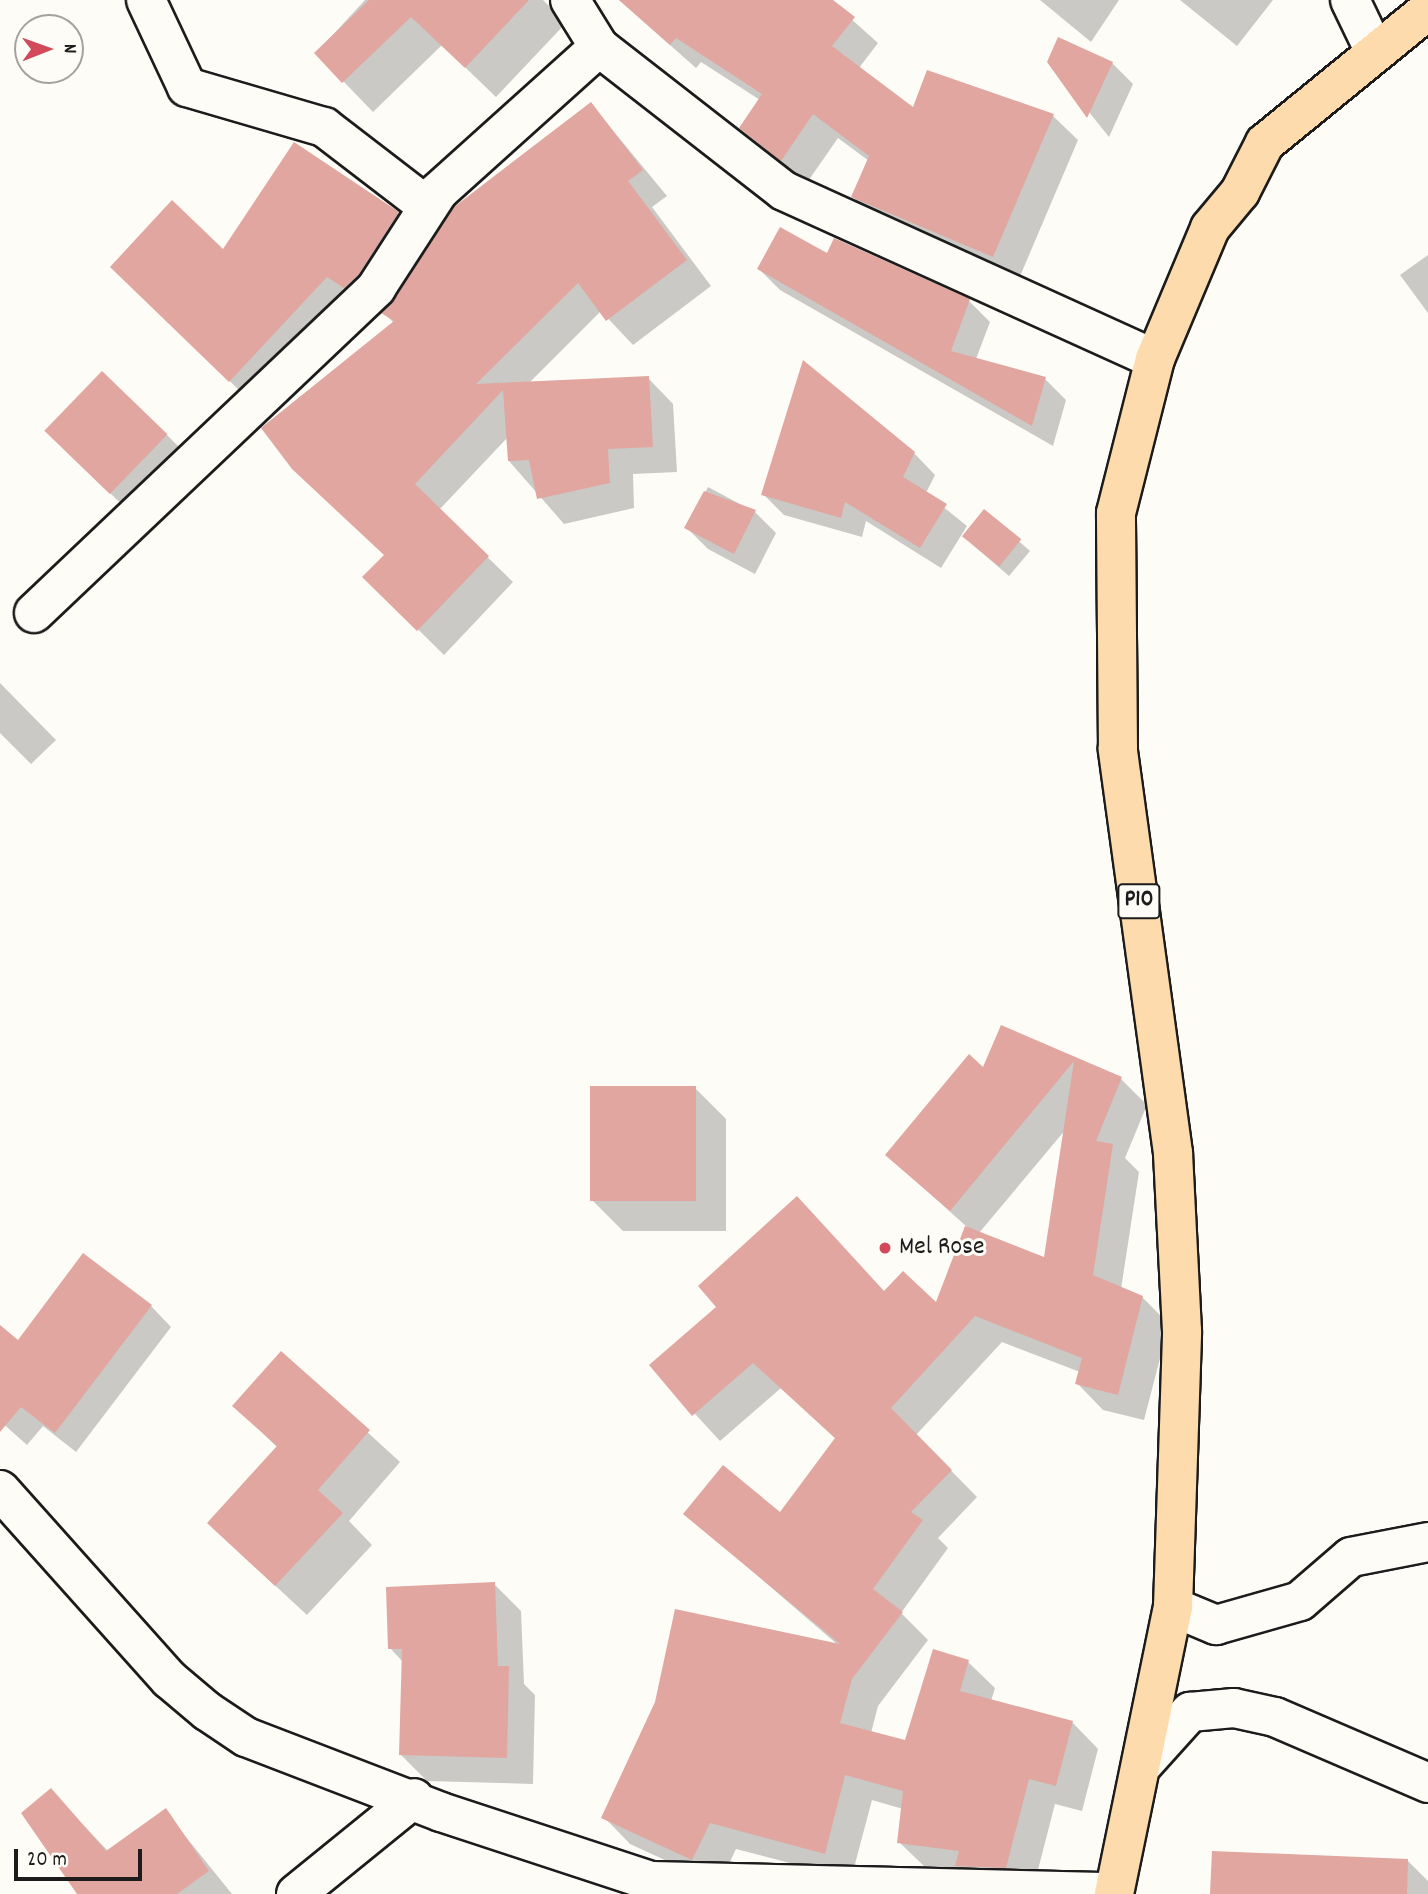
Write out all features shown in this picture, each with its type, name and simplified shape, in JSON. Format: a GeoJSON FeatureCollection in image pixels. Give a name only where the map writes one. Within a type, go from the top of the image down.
{"type":"FeatureCollection","features":[{"type":"Feature","properties":{"kind":"main road","name":"P10"},"geometry":{"type":"LineString","coordinates":[[1114,1893],[1144,1763],[1173,1607],[1182,1331],[1173,1153],[1118,749],[1116,513],[1155,359],[1210,228],[1240,192],[1265,143],[1428,10]]}},
{"type":"Feature","properties":{"kind":"street"},"geometry":{"type":"LineString","coordinates":[[146,0],[187,88],[324,127],[427,206]]}},
{"type":"Feature","properties":{"kind":"street"},"geometry":{"type":"LineString","coordinates":[[570,0],[599,47],[784,191],[1155,359]]}},
{"type":"Feature","properties":{"kind":"street"},"geometry":{"type":"LineString","coordinates":[[1350,0],[1375,52]]}},
{"type":"Feature","properties":{"kind":"street"},"geometry":{"type":"LineString","coordinates":[[34,613],[376,288],[427,206],[599,47]]}},
{"type":"Feature","properties":{"kind":"street"},"geometry":{"type":"LineString","coordinates":[[0,1490],[169,1679],[207,1712],[246,1737],[414,1798],[652,1881],[1114,1893]]}},
{"type":"Feature","properties":{"kind":"street"},"geometry":{"type":"LineString","coordinates":[[1173,1607],[1216,1626],[1300,1601],[1350,1557],[1428,1542]]}},
{"type":"Feature","properties":{"kind":"street"},"geometry":{"type":"LineString","coordinates":[[1144,1763],[1190,1712],[1234,1708],[1275,1717],[1428,1783]]}},
{"type":"Feature","properties":{"kind":"street"},"geometry":{"type":"LineString","coordinates":[[296,1894],[414,1798]]}},
{"type":"Feature","properties":{"kind":"building"},"geometry":{"type":"Polygon","coordinates":[[[369,0],[529,0],[465,68],[411,17],[342,83],[314,53],[369,0]]]}},
{"type":"Feature","properties":{"kind":"building"},"geometry":{"type":"Polygon","coordinates":[[[619,0],[833,0],[855,17],[832,46],[913,107],[927,70],[1054,114],[993,257],[851,197],[869,156],[813,114],[781,161],[739,128],[762,94],[676,38],[670,45],[619,0]]]}},
{"type":"Feature","properties":{"kind":"building"},"geometry":{"type":"Polygon","coordinates":[[[1058,37],[1113,62],[1087,118],[1047,62],[1058,37]]]}},
{"type":"Feature","properties":{"kind":"building"},"geometry":{"type":"Polygon","coordinates":[[[591,102],[643,170],[628,181],[687,260],[606,321],[578,283],[476,384],[649,376],[653,447],[608,449],[610,483],[537,499],[529,460],[508,461],[503,390],[415,484],[489,556],[417,631],[362,577],[384,555],[292,469],[261,428],[394,321],[381,313],[454,207],[591,102]]]}},
{"type":"Feature","properties":{"kind":"building"},"geometry":{"type":"Polygon","coordinates":[[[294,142],[399,212],[359,274],[344,288],[327,277],[229,382],[110,267],[172,200],[223,249],[294,142]]]}},
{"type":"Feature","properties":{"kind":"building"},"geometry":{"type":"Polygon","coordinates":[[[780,227],[827,253],[834,238],[970,299],[951,351],[1046,377],[1032,426],[757,269],[780,227]]]}},
{"type":"Feature","properties":{"kind":"building"},"geometry":{"type":"Polygon","coordinates":[[[803,360],[915,452],[903,477],[947,504],[920,548],[845,502],[841,518],[761,495],[803,360]]]}},
{"type":"Feature","properties":{"kind":"building"},"geometry":{"type":"Polygon","coordinates":[[[102,371],[167,434],[110,494],[44,431],[102,371]]]}},
{"type":"Feature","properties":{"kind":"building"},"geometry":{"type":"Polygon","coordinates":[[[704,491],[756,510],[734,554],[684,528],[704,491]]]}},
{"type":"Feature","properties":{"kind":"building"},"geometry":{"type":"Polygon","coordinates":[[[984,509],[1021,539],[999,566],[962,536],[984,509]]]}},
{"type":"Feature","properties":{"kind":"building"},"geometry":{"type":"Polygon","coordinates":[[[1001,1025],[1122,1077],[1096,1141],[1113,1144],[1093,1275],[1143,1296],[1118,1395],[1075,1384],[1082,1358],[975,1316],[891,1408],[952,1470],[911,1512],[923,1520],[873,1589],[903,1612],[852,1679],[840,1723],[905,1740],[933,1649],[969,1660],[960,1691],[1073,1721],[1056,1786],[1029,1779],[1006,1868],[955,1866],[959,1851],[897,1843],[903,1791],[845,1775],[825,1854],[710,1823],[692,1860],[601,1818],[655,1702],[675,1609],[840,1644],[683,1514],[723,1465],[780,1512],[835,1438],[753,1363],[692,1416],[649,1365],[716,1307],[698,1286],[797,1196],[884,1291],[903,1271],[936,1302],[965,1226],[1044,1257],[1074,1061],[950,1211],[885,1155],[969,1054],[983,1067],[1001,1025]]]}},
{"type":"Feature","properties":{"kind":"building"},"geometry":{"type":"Polygon","coordinates":[[[590,1086],[696,1086],[696,1201],[590,1201],[590,1086]]]}},
{"type":"Feature","properties":{"kind":"building"},"geometry":{"type":"Polygon","coordinates":[[[83,1253],[152,1305],[55,1433],[21,1407],[0,1432],[0,1325],[18,1340],[83,1253]]]}},
{"type":"Feature","properties":{"kind":"building"},"geometry":{"type":"Polygon","coordinates":[[[281,1351],[370,1430],[318,1490],[343,1513],[275,1586],[207,1523],[277,1446],[232,1406],[281,1351]]]}},
{"type":"Feature","properties":{"kind":"building"},"geometry":{"type":"Polygon","coordinates":[[[495,1582],[498,1666],[509,1666],[507,1758],[399,1755],[402,1649],[388,1649],[386,1587],[495,1582]]]}},
{"type":"Feature","properties":{"kind":"building"},"geometry":{"type":"Polygon","coordinates":[[[51,1788],[106,1851],[166,1808],[209,1871],[177,1894],[77,1894],[21,1813],[51,1788]]]}},
{"type":"Feature","properties":{"kind":"building"},"geometry":{"type":"Polygon","coordinates":[[[1212,1851],[1408,1859],[1407,1894],[1210,1894],[1212,1851]]]}},
{"type":"Feature","properties":{"kind":"place","name":"Mel Rose"},"geometry":{"type":"Point","coordinates":[885,1248]}}]}
